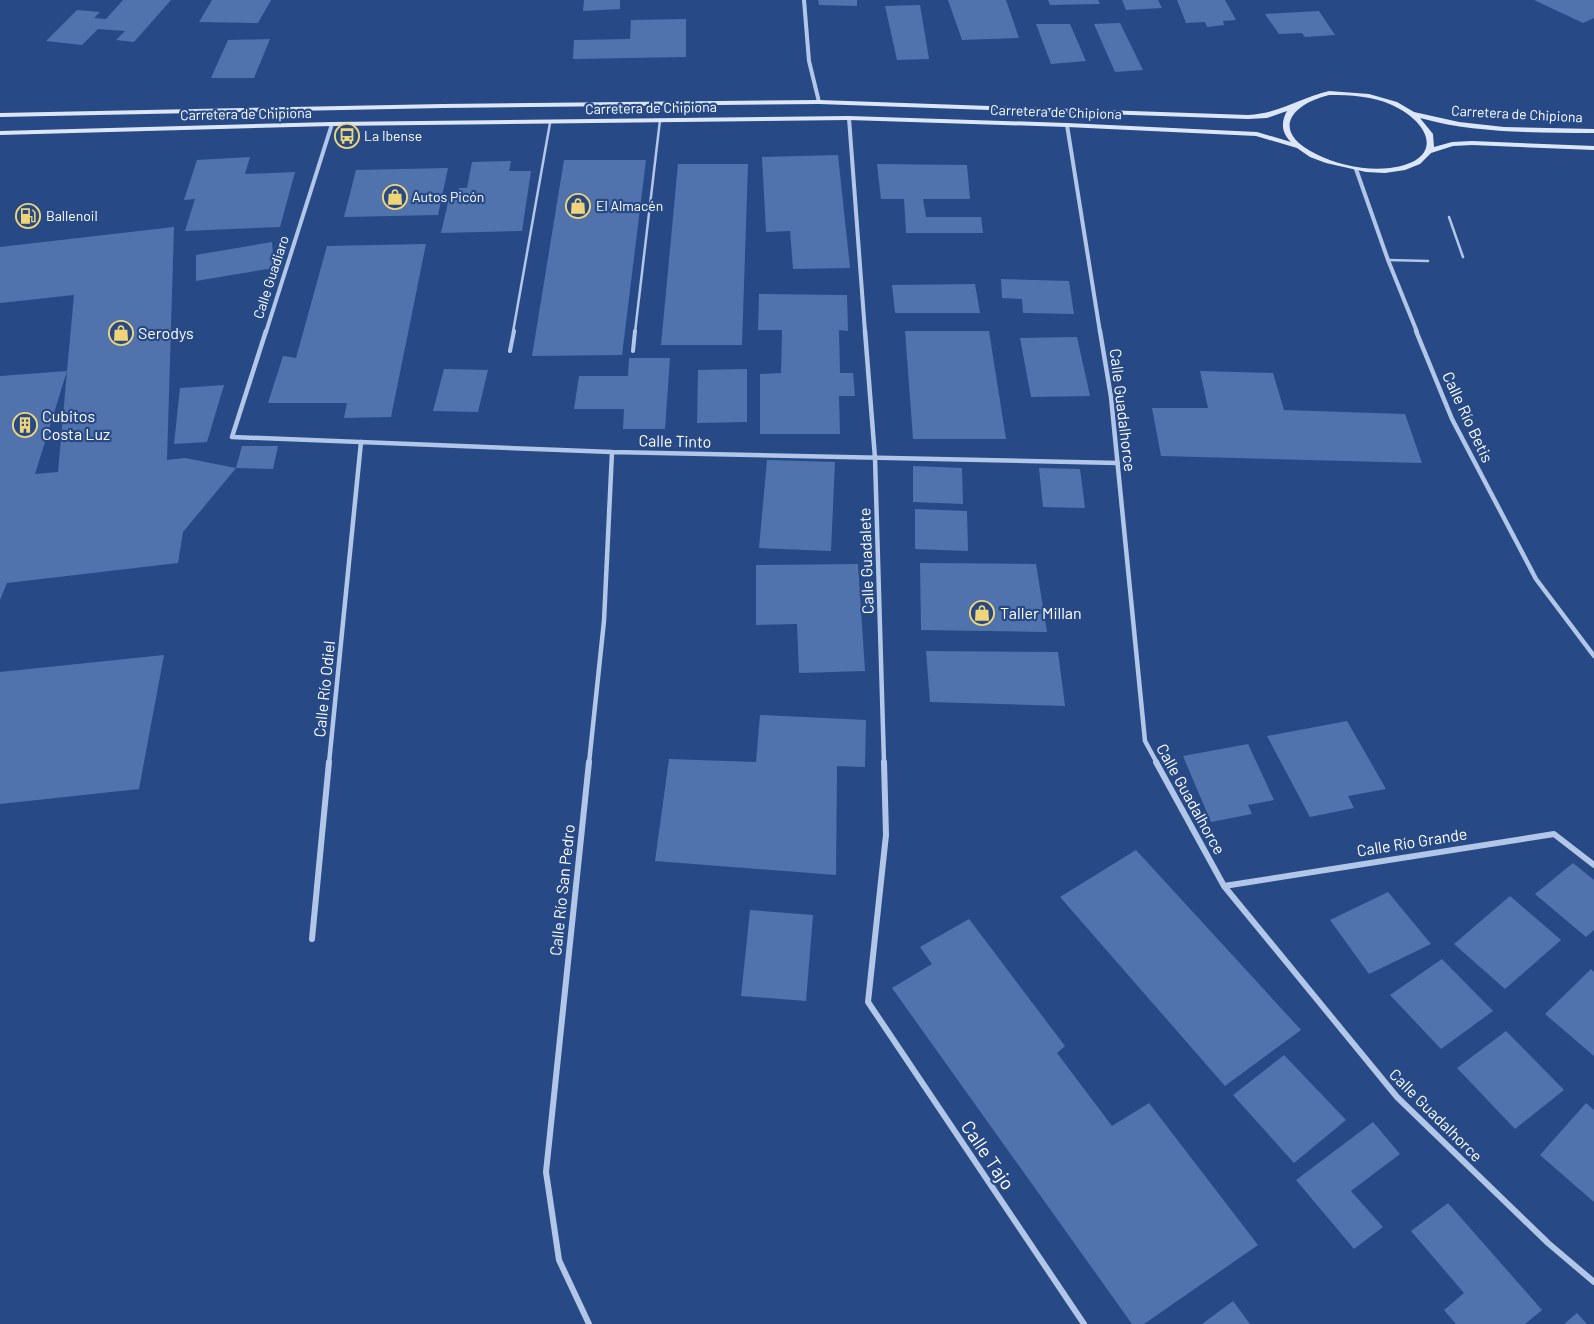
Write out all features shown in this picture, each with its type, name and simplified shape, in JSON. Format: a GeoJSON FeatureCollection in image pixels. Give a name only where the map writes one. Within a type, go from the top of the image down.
{"type":"FeatureCollection","features":[{"type":"Feature","properties":{"kind":"main road","name":"Carretera de Chipiona"},"geometry":{"type":"LineString","coordinates":[[0,115],[443,106],[819,102],[1248,117],[1267,116],[1292,107],[1314,96],[1346,93],[1380,99],[1439,122],[1463,126],[1594,131]]}},
{"type":"Feature","properties":{"kind":"main road"},"geometry":{"type":"LineString","coordinates":[[1292,107],[1286,116],[1286,126],[1290,136],[1300,147]]}},
{"type":"Feature","properties":{"kind":"main road"},"geometry":{"type":"LineString","coordinates":[[1410,112],[1428,130],[1432,141],[1429,151]]}},
{"type":"Feature","properties":{"kind":"main road","name":"Carretera de Chipiona"},"geometry":{"type":"LineString","coordinates":[[0,132],[332,124],[550,123],[850,118],[1067,125],[1257,134],[1300,147],[1334,164],[1356,170],[1394,170],[1410,166],[1422,159],[1429,151],[1452,144],[1472,142],[1594,148]]}},
{"type":"Feature","properties":{"kind":"street"},"geometry":{"type":"LineString","coordinates":[[804,0],[809,61],[819,102]]}},
{"type":"Feature","properties":{"kind":"street","name":"Calle Guadalete"},"geometry":{"type":"LineString","coordinates":[[850,118],[875,458],[886,836],[868,1002]]}},
{"type":"Feature","properties":{"kind":"street","name":"Calle Guadiaro"},"geometry":{"type":"LineString","coordinates":[[232,437],[332,124]]}},
{"type":"Feature","properties":{"kind":"street","name":"Calle Guadalhorce"},"geometry":{"type":"LineString","coordinates":[[1067,125],[1111,397],[1144,741],[1224,886],[1397,1097],[1548,1243],[1594,1282]]}},
{"type":"Feature","properties":{"kind":"street","name":"Calle Río Betis"},"geometry":{"type":"LineString","coordinates":[[1356,170],[1388,260],[1452,419],[1536,579],[1594,656]]}},
{"type":"Feature","properties":{"kind":"street","name":"Calle Tinto"},"geometry":{"type":"LineString","coordinates":[[232,437],[612,452],[1118,463]]}},
{"type":"Feature","properties":{"kind":"street","name":"Calle Río Odiel"},"geometry":{"type":"LineString","coordinates":[[312,939],[361,442]]}},
{"type":"Feature","properties":{"kind":"street","name":"Calle Río San Pedro"},"geometry":{"type":"LineString","coordinates":[[589,1324],[559,1260],[546,1172],[604,622],[612,452]]}},
{"type":"Feature","properties":{"kind":"street","name":"Calle Río Grande"},"geometry":{"type":"LineString","coordinates":[[1224,886],[1554,834],[1594,865]]}},
{"type":"Feature","properties":{"kind":"street","name":"Calle Tajo"},"geometry":{"type":"LineString","coordinates":[[868,1002],[1084,1324]]}},
{"type":"Feature","properties":{"kind":"lane"},"geometry":{"type":"LineString","coordinates":[[633,351],[660,120]]}},
{"type":"Feature","properties":{"kind":"lane"},"geometry":{"type":"LineString","coordinates":[[510,351],[550,123]]}},
{"type":"Feature","properties":{"kind":"lane"},"geometry":{"type":"LineString","coordinates":[[1449,217],[1463,258]]}},
{"type":"Feature","properties":{"kind":"lane"},"geometry":{"type":"LineString","coordinates":[[1388,260],[1428,261]]}},
{"type":"Feature","properties":{"kind":"building"},"geometry":{"type":"Polygon","coordinates":[[[123,0],[171,0],[134,42],[116,40],[125,31],[98,29],[82,45],[46,41],[77,10],[100,12],[94,18],[106,19],[123,0]]]}},
{"type":"Feature","properties":{"kind":"building"},"geometry":{"type":"Polygon","coordinates":[[[212,0],[271,0],[258,23],[199,22],[212,0]]]}},
{"type":"Feature","properties":{"kind":"building"},"geometry":{"type":"Polygon","coordinates":[[[584,0],[620,0],[620,9],[583,11],[584,0]]]}},
{"type":"Feature","properties":{"kind":"building"},"geometry":{"type":"Polygon","coordinates":[[[818,0],[857,0],[857,6],[819,5],[818,0]]]}},
{"type":"Feature","properties":{"kind":"building"},"geometry":{"type":"Polygon","coordinates":[[[948,0],[1006,0],[1019,38],[962,40],[948,0]]]}},
{"type":"Feature","properties":{"kind":"building"},"geometry":{"type":"Polygon","coordinates":[[[1048,0],[1098,0],[1100,4],[1050,5],[1048,0]]]}},
{"type":"Feature","properties":{"kind":"building"},"geometry":{"type":"Polygon","coordinates":[[[1122,0],[1158,0],[1162,8],[1126,10],[1122,0]]]}},
{"type":"Feature","properties":{"kind":"building"},"geometry":{"type":"Polygon","coordinates":[[[1177,0],[1225,0],[1236,20],[1223,21],[1224,25],[1207,27],[1205,22],[1186,23],[1177,0]]]}},
{"type":"Feature","properties":{"kind":"building"},"geometry":{"type":"Polygon","coordinates":[[[1534,0],[1594,0],[1594,18],[1583,23],[1534,0]]]}},
{"type":"Feature","properties":{"kind":"building"},"geometry":{"type":"Polygon","coordinates":[[[920,5],[929,59],[897,60],[885,6],[920,5]]]}},
{"type":"Feature","properties":{"kind":"building"},"geometry":{"type":"Polygon","coordinates":[[[1319,11],[1335,35],[1305,37],[1302,33],[1279,34],[1265,14],[1319,11]]]}},
{"type":"Feature","properties":{"kind":"building"},"geometry":{"type":"Polygon","coordinates":[[[686,19],[686,57],[573,59],[574,40],[630,39],[631,20],[686,19]]]}},
{"type":"Feature","properties":{"kind":"building"},"geometry":{"type":"Polygon","coordinates":[[[1120,23],[1143,70],[1115,72],[1094,24],[1120,23]]]}},
{"type":"Feature","properties":{"kind":"building"},"geometry":{"type":"Polygon","coordinates":[[[1036,24],[1070,24],[1086,61],[1051,64],[1036,24]]]}},
{"type":"Feature","properties":{"kind":"building"},"geometry":{"type":"Polygon","coordinates":[[[270,39],[254,78],[211,78],[228,40],[270,39]]]}},
{"type":"Feature","properties":{"kind":"building"},"geometry":{"type":"Polygon","coordinates":[[[838,155],[850,268],[793,269],[790,231],[766,232],[762,157],[838,155]]]}},
{"type":"Feature","properties":{"kind":"building"},"geometry":{"type":"Polygon","coordinates":[[[250,157],[245,174],[295,172],[280,227],[185,231],[195,199],[184,200],[197,160],[250,157]]]}},
{"type":"Feature","properties":{"kind":"building"},"geometry":{"type":"Polygon","coordinates":[[[564,160],[646,160],[622,355],[532,356],[564,160]]]}},
{"type":"Feature","properties":{"kind":"building"},"geometry":{"type":"Polygon","coordinates":[[[511,161],[509,171],[531,171],[522,231],[441,233],[449,198],[457,198],[459,188],[467,188],[472,162],[511,161]]]}},
{"type":"Feature","properties":{"kind":"building"},"geometry":{"type":"Polygon","coordinates":[[[678,164],[748,164],[742,345],[661,345],[678,164]]]}},
{"type":"Feature","properties":{"kind":"building"},"geometry":{"type":"Polygon","coordinates":[[[877,164],[967,165],[970,199],[923,199],[926,217],[981,217],[983,233],[906,233],[904,199],[881,199],[877,164]]]}},
{"type":"Feature","properties":{"kind":"building","name":"Autos Picón"},"geometry":{"type":"Polygon","coordinates":[[[448,168],[438,215],[344,217],[356,170],[448,168]]]}},
{"type":"Feature","properties":{"kind":"building"},"geometry":{"type":"Polygon","coordinates":[[[174,227],[167,460],[185,458],[236,468],[183,532],[178,563],[7,583],[0,600],[0,376],[67,371],[74,295],[0,303],[0,247],[174,227]],[[67,371],[35,474],[58,472],[67,371]]]}},
{"type":"Feature","properties":{"kind":"building"},"geometry":{"type":"Polygon","coordinates":[[[272,242],[274,268],[196,281],[196,255],[272,242]]]}},
{"type":"Feature","properties":{"kind":"building"},"geometry":{"type":"Polygon","coordinates":[[[426,244],[391,417],[344,418],[347,403],[268,403],[283,356],[296,358],[327,246],[426,244]]]}},
{"type":"Feature","properties":{"kind":"building"},"geometry":{"type":"Polygon","coordinates":[[[1001,279],[1069,281],[1074,314],[1023,313],[1022,299],[1002,298],[1001,279]]]}},
{"type":"Feature","properties":{"kind":"building"},"geometry":{"type":"Polygon","coordinates":[[[975,284],[980,313],[895,313],[892,285],[975,284]]]}},
{"type":"Feature","properties":{"kind":"building"},"geometry":{"type":"Polygon","coordinates":[[[759,294],[847,295],[848,331],[839,330],[840,373],[853,373],[855,396],[839,396],[840,434],[760,434],[760,374],[781,373],[782,330],[758,330],[759,294]]]}},
{"type":"Feature","properties":{"kind":"building"},"geometry":{"type":"Polygon","coordinates":[[[905,331],[989,331],[1006,439],[913,439],[905,331]]]}},
{"type":"Feature","properties":{"kind":"building"},"geometry":{"type":"Polygon","coordinates":[[[1077,337],[1090,396],[1031,397],[1020,338],[1077,337]]]}},
{"type":"Feature","properties":{"kind":"building"},"geometry":{"type":"Polygon","coordinates":[[[629,358],[670,358],[665,429],[623,429],[624,409],[574,409],[579,376],[628,376],[629,358]]]}},
{"type":"Feature","properties":{"kind":"building"},"geometry":{"type":"Polygon","coordinates":[[[444,369],[488,370],[478,412],[433,411],[444,369]]]}},
{"type":"Feature","properties":{"kind":"building"},"geometry":{"type":"Polygon","coordinates":[[[747,369],[747,422],[697,423],[698,370],[747,369]]]}},
{"type":"Feature","properties":{"kind":"building"},"geometry":{"type":"Polygon","coordinates":[[[1200,371],[1273,373],[1284,410],[1405,414],[1422,463],[1161,456],[1152,408],[1208,408],[1200,371]]]}},
{"type":"Feature","properties":{"kind":"building"},"geometry":{"type":"Polygon","coordinates":[[[224,385],[207,442],[174,444],[180,388],[224,385]]]}},
{"type":"Feature","properties":{"kind":"building"},"geometry":{"type":"Polygon","coordinates":[[[242,446],[278,446],[273,469],[236,468],[242,446]]]}},
{"type":"Feature","properties":{"kind":"building"},"geometry":{"type":"Polygon","coordinates":[[[767,460],[835,462],[831,551],[759,548],[767,460]]]}},
{"type":"Feature","properties":{"kind":"building"},"geometry":{"type":"Polygon","coordinates":[[[913,466],[962,468],[963,504],[913,502],[913,466]]]}},
{"type":"Feature","properties":{"kind":"building"},"geometry":{"type":"Polygon","coordinates":[[[1039,468],[1080,469],[1085,508],[1043,507],[1039,468]]]}},
{"type":"Feature","properties":{"kind":"building"},"geometry":{"type":"Polygon","coordinates":[[[915,509],[967,511],[968,551],[915,549],[915,509]]]}},
{"type":"Feature","properties":{"kind":"building","name":"Taller Millan"},"geometry":{"type":"Polygon","coordinates":[[[920,563],[1036,564],[1047,632],[921,630],[920,563]]]}},
{"type":"Feature","properties":{"kind":"building"},"geometry":{"type":"Polygon","coordinates":[[[858,564],[865,671],[799,673],[797,624],[756,625],[756,565],[858,564]]]}},
{"type":"Feature","properties":{"kind":"building"},"geometry":{"type":"Polygon","coordinates":[[[926,651],[1058,652],[1065,706],[930,702],[926,651]]]}},
{"type":"Feature","properties":{"kind":"building"},"geometry":{"type":"Polygon","coordinates":[[[164,655],[139,789],[0,804],[0,672],[164,655]]]}},
{"type":"Feature","properties":{"kind":"building"},"geometry":{"type":"Polygon","coordinates":[[[760,715],[866,720],[865,767],[837,766],[836,875],[655,861],[669,759],[756,762],[760,715]]]}},
{"type":"Feature","properties":{"kind":"building"},"geometry":{"type":"Polygon","coordinates":[[[1347,721],[1386,789],[1348,796],[1354,808],[1310,817],[1267,736],[1347,721]]]}},
{"type":"Feature","properties":{"kind":"building"},"geometry":{"type":"Polygon","coordinates":[[[1248,744],[1274,800],[1248,805],[1252,814],[1211,822],[1183,756],[1248,744]]]}},
{"type":"Feature","properties":{"kind":"building"},"geometry":{"type":"Polygon","coordinates":[[[1136,850],[1301,1030],[1225,1086],[1060,897],[1136,850]]]}},
{"type":"Feature","properties":{"kind":"building"},"geometry":{"type":"Polygon","coordinates":[[[1573,863],[1594,880],[1594,930],[1586,937],[1535,894],[1573,863]]]}},
{"type":"Feature","properties":{"kind":"building"},"geometry":{"type":"Polygon","coordinates":[[[1388,892],[1431,944],[1369,974],[1330,920],[1388,892]]]}},
{"type":"Feature","properties":{"kind":"building"},"geometry":{"type":"Polygon","coordinates":[[[1510,896],[1561,940],[1505,989],[1454,944],[1510,896]]]}},
{"type":"Feature","properties":{"kind":"building"},"geometry":{"type":"Polygon","coordinates":[[[750,910],[813,915],[806,1001],[741,996],[750,910]]]}},
{"type":"Feature","properties":{"kind":"building"},"geometry":{"type":"Polygon","coordinates":[[[969,919],[1065,1046],[1057,1053],[1112,1126],[1149,1103],[1258,1245],[1144,1324],[1132,1324],[892,988],[932,964],[920,947],[969,919]]]}},
{"type":"Feature","properties":{"kind":"building"},"geometry":{"type":"Polygon","coordinates":[[[1442,959],[1493,1011],[1441,1049],[1390,995],[1442,959]]]}},
{"type":"Feature","properties":{"kind":"building"},"geometry":{"type":"Polygon","coordinates":[[[1591,969],[1594,972],[1594,1056],[1545,1014],[1591,969]]]}},
{"type":"Feature","properties":{"kind":"building"},"geometry":{"type":"Polygon","coordinates":[[[1506,1031],[1564,1090],[1515,1129],[1457,1068],[1506,1031]]]}},
{"type":"Feature","properties":{"kind":"building"},"geometry":{"type":"Polygon","coordinates":[[[1284,1055],[1346,1120],[1294,1163],[1233,1095],[1284,1055]]]}},
{"type":"Feature","properties":{"kind":"building"},"geometry":{"type":"Polygon","coordinates":[[[1586,1103],[1594,1110],[1594,1202],[1540,1155],[1586,1103]]]}},
{"type":"Feature","properties":{"kind":"building"},"geometry":{"type":"Polygon","coordinates":[[[1373,1122],[1400,1154],[1351,1191],[1383,1227],[1354,1249],[1296,1180],[1373,1122]]]}},
{"type":"Feature","properties":{"kind":"building"},"geometry":{"type":"Polygon","coordinates":[[[1448,1203],[1542,1310],[1525,1324],[1456,1324],[1444,1310],[1464,1293],[1411,1231],[1448,1203]]]}},
{"type":"Feature","properties":{"kind":"building"},"geometry":{"type":"Polygon","coordinates":[[[1233,1301],[1250,1324],[1202,1324],[1233,1301]]]}},
{"type":"Feature","properties":{"kind":"building"},"geometry":{"type":"Polygon","coordinates":[[[1577,1313],[1587,1324],[1564,1324],[1577,1313]]]}},
{"type":"Feature","properties":{"kind":"place","name":"La Ibense"},"geometry":{"type":"Point","coordinates":[347,136]}},
{"type":"Feature","properties":{"kind":"place","name":"Autos Picón"},"geometry":{"type":"Point","coordinates":[395,197]}},
{"type":"Feature","properties":{"kind":"place","name":"El Almacén"},"geometry":{"type":"Point","coordinates":[578,206]}},
{"type":"Feature","properties":{"kind":"place","name":"Ballenoil"},"geometry":{"type":"Point","coordinates":[28,216]}},
{"type":"Feature","properties":{"kind":"place","name":"Serodys"},"geometry":{"type":"Point","coordinates":[121,333]}},
{"type":"Feature","properties":{"kind":"place","name":"Cubitos Costa Luz"},"geometry":{"type":"Point","coordinates":[25,425]}},
{"type":"Feature","properties":{"kind":"place","name":"Taller Millan"},"geometry":{"type":"Point","coordinates":[982,613]}}]}
